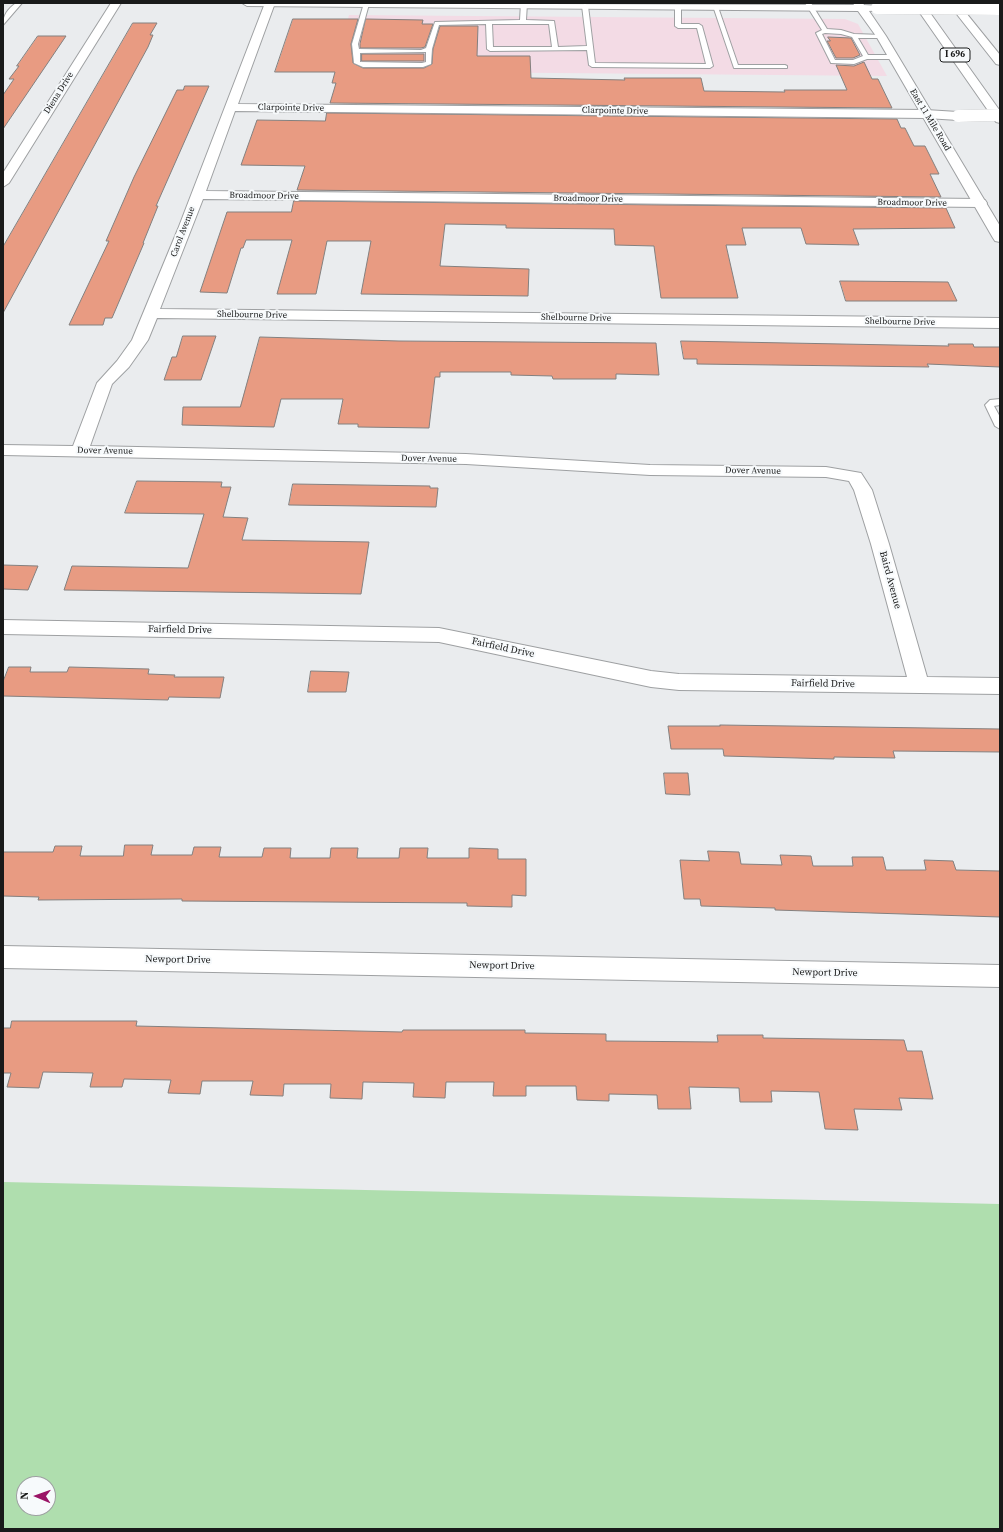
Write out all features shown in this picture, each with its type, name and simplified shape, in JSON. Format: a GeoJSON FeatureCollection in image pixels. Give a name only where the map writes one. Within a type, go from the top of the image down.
{"type":"FeatureCollection","features":[{"type":"Feature","properties":{"kind":"main road","name":"Diena Drive"},"geometry":{"type":"LineString","coordinates":[[3,183],[116,3]]}},
{"type":"Feature","properties":{"kind":"main road"},"geometry":{"type":"LineString","coordinates":[[247,3],[524,4],[678,7],[701,5],[715,7],[809,5],[860,6],[877,8],[1000,9]]}},
{"type":"Feature","properties":{"kind":"main road","name":"Carol Avenue"},"geometry":{"type":"LineString","coordinates":[[80,451],[105,383],[123,364],[140,340],[270,3]]}},
{"type":"Feature","properties":{"kind":"main road","name":"I 696"},"geometry":{"type":"LineString","coordinates":[[918,3],[1000,119]]}},
{"type":"Feature","properties":{"kind":"main road"},"geometry":{"type":"LineString","coordinates":[[953,3],[1000,62]]}},
{"type":"Feature","properties":{"kind":"main road","name":"East 11 Mile Road"},"geometry":{"type":"LineString","coordinates":[[860,6],[881,36],[1000,238]]}},
{"type":"Feature","properties":{"kind":"main road","name":"Clarpointe Drive"},"geometry":{"type":"LineString","coordinates":[[231,107],[1000,116]]}},
{"type":"Feature","properties":{"kind":"main road","name":"Broadmoor Drive"},"geometry":{"type":"LineString","coordinates":[[197,195],[980,203]]}},
{"type":"Feature","properties":{"kind":"main road","name":"Shelbourne Drive"},"geometry":{"type":"LineString","coordinates":[[151,313],[1000,324]]}},
{"type":"Feature","properties":{"kind":"main road","name":"Dover Avenue"},"geometry":{"type":"LineString","coordinates":[[3,450],[466,459],[650,470],[826,472],[855,477]]}},
{"type":"Feature","properties":{"kind":"main road","name":"Baird Avenue"},"geometry":{"type":"LineString","coordinates":[[855,477],[863,490],[880,544],[918,685]]}},
{"type":"Feature","properties":{"kind":"main road","name":"Fairfield Drive"},"geometry":{"type":"LineString","coordinates":[[3,627],[439,635],[651,679],[679,682],[1000,686]]}},
{"type":"Feature","properties":{"kind":"main road","name":"Newport Drive"},"geometry":{"type":"LineString","coordinates":[[3,956],[1000,976]]}},
{"type":"Feature","properties":{"kind":"lane"},"geometry":{"type":"LineString","coordinates":[[3,23],[10,11],[19,3]]}},
{"type":"Feature","properties":{"kind":"lane"},"geometry":{"type":"LineString","coordinates":[[366,4],[355,44],[357,51],[357,63],[423,65],[429,63],[429,49],[437,23],[552,22],[555,48]]}},
{"type":"Feature","properties":{"kind":"lane"},"geometry":{"type":"LineString","coordinates":[[523,22],[524,4]]}},
{"type":"Feature","properties":{"kind":"lane"},"geometry":{"type":"LineString","coordinates":[[809,5],[825,31]]}},
{"type":"Feature","properties":{"kind":"lane"},"geometry":{"type":"LineString","coordinates":[[585,6],[592,65],[710,66],[700,26],[678,26],[678,7]]}},
{"type":"Feature","properties":{"kind":"lane"},"geometry":{"type":"LineString","coordinates":[[715,7],[736,67],[785,67]]}},
{"type":"Feature","properties":{"kind":"lane"},"geometry":{"type":"LineString","coordinates":[[489,22],[490,49],[590,48]]}},
{"type":"Feature","properties":{"kind":"lane"},"geometry":{"type":"LineString","coordinates":[[881,36],[854,36],[842,32],[825,31],[819,33],[833,62],[854,62],[866,58],[892,57]]}},
{"type":"Feature","properties":{"kind":"lane"},"geometry":{"type":"LineString","coordinates":[[854,36],[866,58]]}},
{"type":"Feature","properties":{"kind":"lane"},"geometry":{"type":"LineString","coordinates":[[357,51],[422,52],[429,49]]}},
{"type":"Feature","properties":{"kind":"lane"},"geometry":{"type":"LineString","coordinates":[[1000,402],[993,402],[989,405],[1000,426]]}},
{"type":"Feature","properties":{"kind":"shaded area"},"geometry":{"type":"Polygon","coordinates":[[[349,15],[845,19],[858,24],[887,76],[334,71],[349,15]]]}},
{"type":"Feature","properties":{"kind":"green space"},"geometry":{"type":"Polygon","coordinates":[[[3,1182],[1000,1204],[1000,1529],[3,1529],[3,1182]]]}},
{"type":"Feature","properties":{"kind":"building"},"geometry":{"type":"Polygon","coordinates":[[[293,19],[358,19],[351,44],[353,63],[363,68],[424,68],[432,64],[433,49],[440,26],[478,26],[477,56],[530,56],[531,78],[625,80],[624,78],[701,78],[704,91],[785,92],[784,90],[847,90],[836,65],[854,66],[864,62],[872,79],[878,79],[892,108],[330,103],[336,83],[332,83],[335,72],[275,72],[293,19]]]}},
{"type":"Feature","properties":{"kind":"building"},"geometry":{"type":"Polygon","coordinates":[[[366,19],[423,20],[422,24],[433,24],[425,47],[360,48],[366,19]]]}},
{"type":"Feature","properties":{"kind":"building"},"geometry":{"type":"Polygon","coordinates":[[[133,23],[157,23],[150,35],[153,35],[148,47],[3,313],[3,247],[133,23]]]}},
{"type":"Feature","properties":{"kind":"building"},"geometry":{"type":"Polygon","coordinates":[[[38,36],[66,36],[3,129],[3,95],[14,79],[9,79],[38,36]]]}},
{"type":"Feature","properties":{"kind":"building"},"geometry":{"type":"Polygon","coordinates":[[[828,37],[851,38],[860,55],[853,58],[836,58],[827,41],[830,41],[828,37]]]}},
{"type":"Feature","properties":{"kind":"building"},"geometry":{"type":"Polygon","coordinates":[[[362,54],[424,54],[424,61],[362,61],[362,54]]]}},
{"type":"Feature","properties":{"kind":"building"},"geometry":{"type":"Polygon","coordinates":[[[185,86],[209,86],[156,206],[158,206],[144,243],[112,318],[105,318],[103,325],[69,325],[109,241],[106,241],[134,177],[177,90],[183,90],[185,86]]]}},
{"type":"Feature","properties":{"kind":"building"},"geometry":{"type":"Polygon","coordinates":[[[327,113],[897,119],[901,128],[905,128],[914,146],[925,146],[939,174],[930,174],[941,197],[297,190],[305,166],[241,165],[257,120],[325,121],[327,113]]]}},
{"type":"Feature","properties":{"kind":"building"},"geometry":{"type":"Polygon","coordinates":[[[294,201],[946,208],[955,228],[853,229],[859,245],[806,244],[801,228],[742,228],[746,245],[726,245],[738,298],[661,298],[654,246],[615,245],[614,229],[506,228],[506,225],[445,224],[440,266],[529,269],[528,296],[361,294],[371,241],[327,241],[316,294],[277,294],[292,240],[246,240],[243,248],[241,248],[227,293],[200,292],[227,212],[291,212],[294,201]]]}},
{"type":"Feature","properties":{"kind":"building"},"geometry":{"type":"Polygon","coordinates":[[[840,281],[948,282],[957,301],[846,301],[840,281]]]}},
{"type":"Feature","properties":{"kind":"building"},"geometry":{"type":"Polygon","coordinates":[[[183,336],[216,336],[201,380],[164,380],[172,357],[176,357],[183,336]]]}},
{"type":"Feature","properties":{"kind":"building"},"geometry":{"type":"Polygon","coordinates":[[[260,337],[399,341],[656,343],[659,375],[616,374],[616,379],[553,379],[552,376],[511,375],[511,372],[440,372],[440,377],[435,377],[429,428],[358,427],[358,424],[338,424],[343,399],[281,399],[274,427],[182,425],[183,407],[240,407],[260,337]]]}},
{"type":"Feature","properties":{"kind":"building"},"geometry":{"type":"Polygon","coordinates":[[[681,341],[949,346],[948,344],[973,344],[974,347],[1000,347],[1000,367],[927,364],[929,367],[697,364],[697,359],[684,359],[681,341]]]}},
{"type":"Feature","properties":{"kind":"building"},"geometry":{"type":"Polygon","coordinates":[[[137,481],[222,482],[221,487],[231,487],[223,517],[248,518],[242,540],[369,542],[361,594],[64,590],[72,566],[188,568],[204,514],[125,513],[137,481]]]}},
{"type":"Feature","properties":{"kind":"building"},"geometry":{"type":"Polygon","coordinates":[[[293,484],[430,486],[430,488],[438,488],[436,507],[289,505],[293,484]]]}},
{"type":"Feature","properties":{"kind":"building"},"geometry":{"type":"Polygon","coordinates":[[[3,565],[38,566],[28,590],[3,589],[3,565]]]}},
{"type":"Feature","properties":{"kind":"building"},"geometry":{"type":"Polygon","coordinates":[[[9,667],[31,667],[30,672],[67,672],[69,667],[149,669],[148,674],[175,675],[174,677],[224,677],[220,698],[169,697],[168,700],[3,696],[3,682],[9,667]]]}},
{"type":"Feature","properties":{"kind":"building"},"geometry":{"type":"Polygon","coordinates":[[[311,671],[349,672],[346,692],[308,692],[311,671]]]}},
{"type":"Feature","properties":{"kind":"building"},"geometry":{"type":"Polygon","coordinates":[[[720,725],[1000,729],[1000,752],[893,751],[895,758],[834,757],[834,759],[724,756],[723,749],[671,749],[668,726],[720,725]]]}},
{"type":"Feature","properties":{"kind":"building"},"geometry":{"type":"Polygon","coordinates":[[[664,773],[688,773],[690,795],[666,794],[664,773]]]}},
{"type":"Feature","properties":{"kind":"building"},"geometry":{"type":"Polygon","coordinates":[[[125,845],[153,845],[151,855],[192,855],[194,847],[221,847],[219,857],[262,857],[264,848],[291,848],[290,858],[330,858],[331,848],[358,848],[357,858],[399,858],[400,848],[428,848],[427,858],[469,858],[469,848],[498,849],[498,859],[526,859],[526,896],[512,895],[512,907],[467,906],[467,903],[182,901],[182,899],[38,900],[39,897],[3,896],[3,852],[53,852],[55,846],[82,846],[80,856],[123,856],[125,845]]]}},
{"type":"Feature","properties":{"kind":"building"},"geometry":{"type":"Polygon","coordinates":[[[708,851],[739,852],[741,864],[782,865],[780,855],[811,856],[813,866],[853,866],[852,857],[883,857],[886,870],[926,870],[924,860],[953,861],[956,870],[1000,871],[1000,917],[775,910],[775,908],[701,906],[700,899],[684,899],[680,860],[709,861],[708,851]]]}},
{"type":"Feature","properties":{"kind":"building"},"geometry":{"type":"Polygon","coordinates":[[[12,1021],[137,1021],[136,1026],[402,1032],[403,1030],[525,1030],[525,1033],[606,1034],[606,1041],[718,1042],[717,1035],[763,1035],[763,1038],[904,1040],[907,1051],[922,1051],[933,1099],[899,1098],[902,1110],[854,1109],[858,1130],[825,1129],[819,1092],[771,1091],[772,1102],[740,1102],[739,1088],[689,1087],[691,1109],[658,1109],[657,1095],[609,1094],[609,1101],[577,1100],[576,1086],[526,1086],[526,1096],[493,1096],[494,1082],[446,1082],[445,1098],[413,1097],[414,1083],[363,1082],[362,1099],[330,1098],[331,1084],[284,1084],[283,1096],[250,1095],[253,1081],[202,1081],[200,1094],[168,1093],[171,1080],[124,1079],[122,1087],[90,1087],[93,1073],[43,1072],[39,1088],[7,1087],[11,1073],[3,1073],[3,1028],[10,1028],[12,1021]]]}}]}
